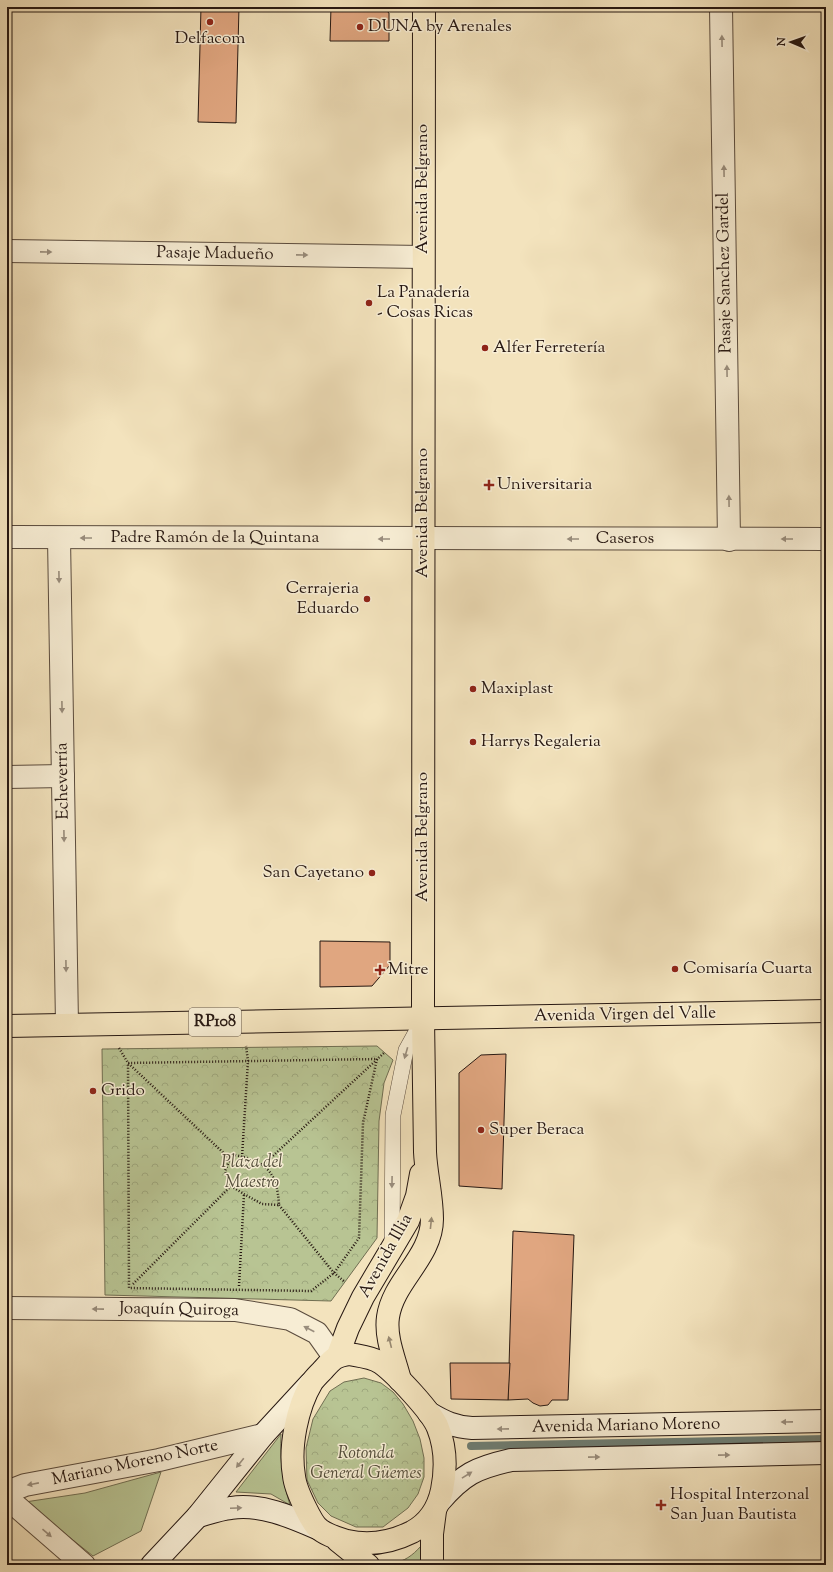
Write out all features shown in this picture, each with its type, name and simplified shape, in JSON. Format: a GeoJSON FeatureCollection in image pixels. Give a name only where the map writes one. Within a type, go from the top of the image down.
{"type":"FeatureCollection","features":[{"type":"Feature","properties":{"kind":"main road","name":"Avenida Belgrano"},"geometry":{"type":"LineString","coordinates":[[423,1018],[424,7]]}},
{"type":"Feature","properties":{"kind":"main road","name":"Avenida Virgen del Valle"},"geometry":{"type":"LineString","coordinates":[[423,1018],[826,1011]]}},
{"type":"Feature","properties":{"kind":"main road","name":"RP108"},"geometry":{"type":"LineString","coordinates":[[7,1026],[423,1018]]}},
{"type":"Feature","properties":{"kind":"main road","name":"Avenida Illia"},"geometry":{"type":"LineString","coordinates":[[400,1380],[388,1333],[388,1317],[393,1302],[428,1239],[432,1219],[425,1154],[423,1018]]}},
{"type":"Feature","properties":{"kind":"main road","name":"Avenida Illia"},"geometry":{"type":"LineString","coordinates":[[336,1356],[363,1297],[408,1221],[417,1196],[425,1154]]}},
{"type":"Feature","properties":{"kind":"main road"},"geometry":{"type":"LineString","coordinates":[[368,1565],[325,1532],[310,1516],[297,1490],[294,1476],[293,1452],[295,1429],[312,1382],[336,1356],[349,1354],[380,1362],[400,1380],[429,1413],[438,1427],[444,1447],[445,1475],[432,1534],[432,1565]]}},
{"type":"Feature","properties":{"kind":"main road"},"geometry":{"type":"LineString","coordinates":[[325,1532],[359,1544],[382,1542],[421,1528],[429,1520],[437,1506]]}},
{"type":"Feature","properties":{"kind":"street","name":"Pasaje Sanchez Gardel"},"geometry":{"type":"LineString","coordinates":[[721,7],[729,540]]}},
{"type":"Feature","properties":{"kind":"street","name":"Pasaje Madueño"},"geometry":{"type":"LineString","coordinates":[[7,251],[423,257]]}},
{"type":"Feature","properties":{"kind":"street","name":"Padre Ramón de la Quintana"},"geometry":{"type":"LineString","coordinates":[[7,537],[423,539]]}},
{"type":"Feature","properties":{"kind":"street","name":"Echeverría"},"geometry":{"type":"LineString","coordinates":[[59,538],[67,1024]]}},
{"type":"Feature","properties":{"kind":"street","name":"Caseros"},"geometry":{"type":"LineString","coordinates":[[423,539],[826,539]]}},
{"type":"Feature","properties":{"kind":"street"},"geometry":{"type":"LineString","coordinates":[[7,777],[63,776]]}},
{"type":"Feature","properties":{"kind":"street","name":"Joaquín Quiroga"},"geometry":{"type":"LineString","coordinates":[[7,1308],[100,1309],[237,1300],[290,1319],[317,1333],[336,1356]]}},
{"type":"Feature","properties":{"kind":"street"},"geometry":{"type":"LineString","coordinates":[[152,1565],[198,1516],[263,1435],[312,1382]]}},
{"type":"Feature","properties":{"kind":"street","name":"Avenida Mariano Moreno"},"geometry":{"type":"LineString","coordinates":[[429,1413],[444,1423],[457,1427],[484,1429],[826,1421]]}},
{"type":"Feature","properties":{"kind":"street","name":"Mariano Moreno Norte"},"geometry":{"type":"LineString","coordinates":[[7,1492],[25,1485],[159,1460],[263,1435]]}},
{"type":"Feature","properties":{"kind":"street","name":"Avenida Mariano Moreno"},"geometry":{"type":"LineString","coordinates":[[437,1506],[462,1478],[475,1470],[511,1460],[826,1453]]}},
{"type":"Feature","properties":{"kind":"street"},"geometry":{"type":"LineString","coordinates":[[7,1498],[84,1565]]}},
{"type":"Feature","properties":{"kind":"street"},"geometry":{"type":"LineString","coordinates":[[198,1516],[232,1507],[262,1508],[292,1517],[325,1532]]}},
{"type":"Feature","properties":{"kind":"lane"},"geometry":{"type":"LineString","coordinates":[[392,1248],[393,1115],[406,1050],[423,1018]]}},
{"type":"Feature","properties":{"kind":"path"},"geometry":{"type":"LineString","coordinates":[[262,1166],[389,1048],[388,1019]]}},
{"type":"Feature","properties":{"kind":"path"},"geometry":{"type":"LineString","coordinates":[[242,1157],[248,1061],[244,1021]]}},
{"type":"Feature","properties":{"kind":"path"},"geometry":{"type":"LineString","coordinates":[[103,1024],[128,1063],[230,1159]]}},
{"type":"Feature","properties":{"kind":"path"},"geometry":{"type":"LineString","coordinates":[[128,1063],[376,1059]]}},
{"type":"Feature","properties":{"kind":"path"},"geometry":{"type":"LineString","coordinates":[[129,1288],[237,1300],[311,1291],[334,1273],[359,1238],[363,1123],[376,1059]]}},
{"type":"Feature","properties":{"kind":"path"},"geometry":{"type":"LineString","coordinates":[[128,1063],[129,1288]]}},
{"type":"Feature","properties":{"kind":"path"},"geometry":{"type":"LineString","coordinates":[[278,1205],[262,1204],[231,1186],[225,1171],[230,1159],[235,1156],[249,1158],[273,1175],[276,1184],[278,1205],[334,1273],[363,1297]]}},
{"type":"Feature","properties":{"kind":"path"},"geometry":{"type":"LineString","coordinates":[[100,1309],[129,1288],[231,1186]]}},
{"type":"Feature","properties":{"kind":"path"},"geometry":{"type":"LineString","coordinates":[[237,1300],[244,1194]]}},
{"type":"Feature","properties":{"kind":"green space","name":"Plaza del Maestro"},"geometry":{"type":"Polygon","coordinates":[[[377,1046],[393,1060],[384,1083],[379,1121],[377,1238],[331,1301],[105,1295],[102,1049],[377,1046]]]}},
{"type":"Feature","properties":{"kind":"green space","name":"Rotonda General Güemes"},"geometry":{"type":"Polygon","coordinates":[[[364,1378],[381,1383],[393,1392],[403,1404],[413,1421],[420,1439],[424,1458],[424,1477],[418,1494],[408,1508],[383,1527],[356,1527],[331,1516],[318,1503],[307,1480],[306,1448],[313,1419],[330,1391],[344,1382],[364,1378]]]}},
{"type":"Feature","properties":{"kind":"green space"},"geometry":{"type":"Polygon","coordinates":[[[281,1434],[282,1470],[290,1505],[271,1494],[236,1492],[281,1434]]]}},
{"type":"Feature","properties":{"kind":"green space"},"geometry":{"type":"Polygon","coordinates":[[[161,1472],[141,1531],[93,1556],[25,1502],[85,1493],[161,1472]]]}},
{"type":"Feature","properties":{"kind":"green space"},"geometry":{"type":"Polygon","coordinates":[[[421,1546],[421,1565],[391,1564],[408,1558],[421,1546]]]}},
{"type":"Feature","properties":{"kind":"building"},"geometry":{"type":"Polygon","coordinates":[[[201,7],[239,7],[236,123],[198,122],[201,7]]]}},
{"type":"Feature","properties":{"kind":"building","name":"DUNA by Arenales"},"geometry":{"type":"Polygon","coordinates":[[[331,7],[382,7],[389,13],[389,41],[330,41],[331,7]]]}},
{"type":"Feature","properties":{"kind":"building"},"geometry":{"type":"Polygon","coordinates":[[[320,941],[390,942],[390,965],[372,986],[320,987],[320,941]]]}},
{"type":"Feature","properties":{"kind":"building","name":"Super Beraca"},"geometry":{"type":"Polygon","coordinates":[[[506,1054],[502,1189],[459,1186],[459,1073],[481,1055],[506,1054]]]}},
{"type":"Feature","properties":{"kind":"building"},"geometry":{"type":"Polygon","coordinates":[[[513,1231],[574,1235],[568,1400],[552,1400],[548,1405],[540,1406],[528,1399],[508,1400],[513,1231]]]}},
{"type":"Feature","properties":{"kind":"building"},"geometry":{"type":"Polygon","coordinates":[[[450,1363],[510,1363],[508,1400],[451,1399],[450,1363]]]}},
{"type":"Feature","properties":{"kind":"waterway"},"geometry":{"type":"LineString","coordinates":[[471,1446],[826,1439]]}},
{"type":"Feature","properties":{"kind":"place","name":"Delfacom"},"geometry":{"type":"Point","coordinates":[210,22]}},
{"type":"Feature","properties":{"kind":"place","name":"DUNA by Arenales"},"geometry":{"type":"Point","coordinates":[360,27]}},
{"type":"Feature","properties":{"kind":"place","name":"La Panadería - Cosas Ricas"},"geometry":{"type":"Point","coordinates":[369,303]}},
{"type":"Feature","properties":{"kind":"place","name":"Alfer Ferretería"},"geometry":{"type":"Point","coordinates":[485,348]}},
{"type":"Feature","properties":{"kind":"place","name":"Universitaria"},"geometry":{"type":"Point","coordinates":[489,485]}},
{"type":"Feature","properties":{"kind":"place","name":"Cerrajeria Eduardo"},"geometry":{"type":"Point","coordinates":[367,599]}},
{"type":"Feature","properties":{"kind":"place","name":"Maxiplast"},"geometry":{"type":"Point","coordinates":[473,689]}},
{"type":"Feature","properties":{"kind":"place","name":"Harrys Regaleria"},"geometry":{"type":"Point","coordinates":[473,742]}},
{"type":"Feature","properties":{"kind":"place","name":"San Cayetano"},"geometry":{"type":"Point","coordinates":[372,873]}},
{"type":"Feature","properties":{"kind":"place","name":"Comisaría Cuarta"},"geometry":{"type":"Point","coordinates":[675,969]}},
{"type":"Feature","properties":{"kind":"place","name":"Mitre"},"geometry":{"type":"Point","coordinates":[380,970]}},
{"type":"Feature","properties":{"kind":"place","name":"Grido"},"geometry":{"type":"Point","coordinates":[93,1091]}},
{"type":"Feature","properties":{"kind":"place","name":"Super Beraca"},"geometry":{"type":"Point","coordinates":[481,1130]}},
{"type":"Feature","properties":{"kind":"place","name":"Hospital Interzonal San Juan Bautista"},"geometry":{"type":"Point","coordinates":[661,1505]}}]}
